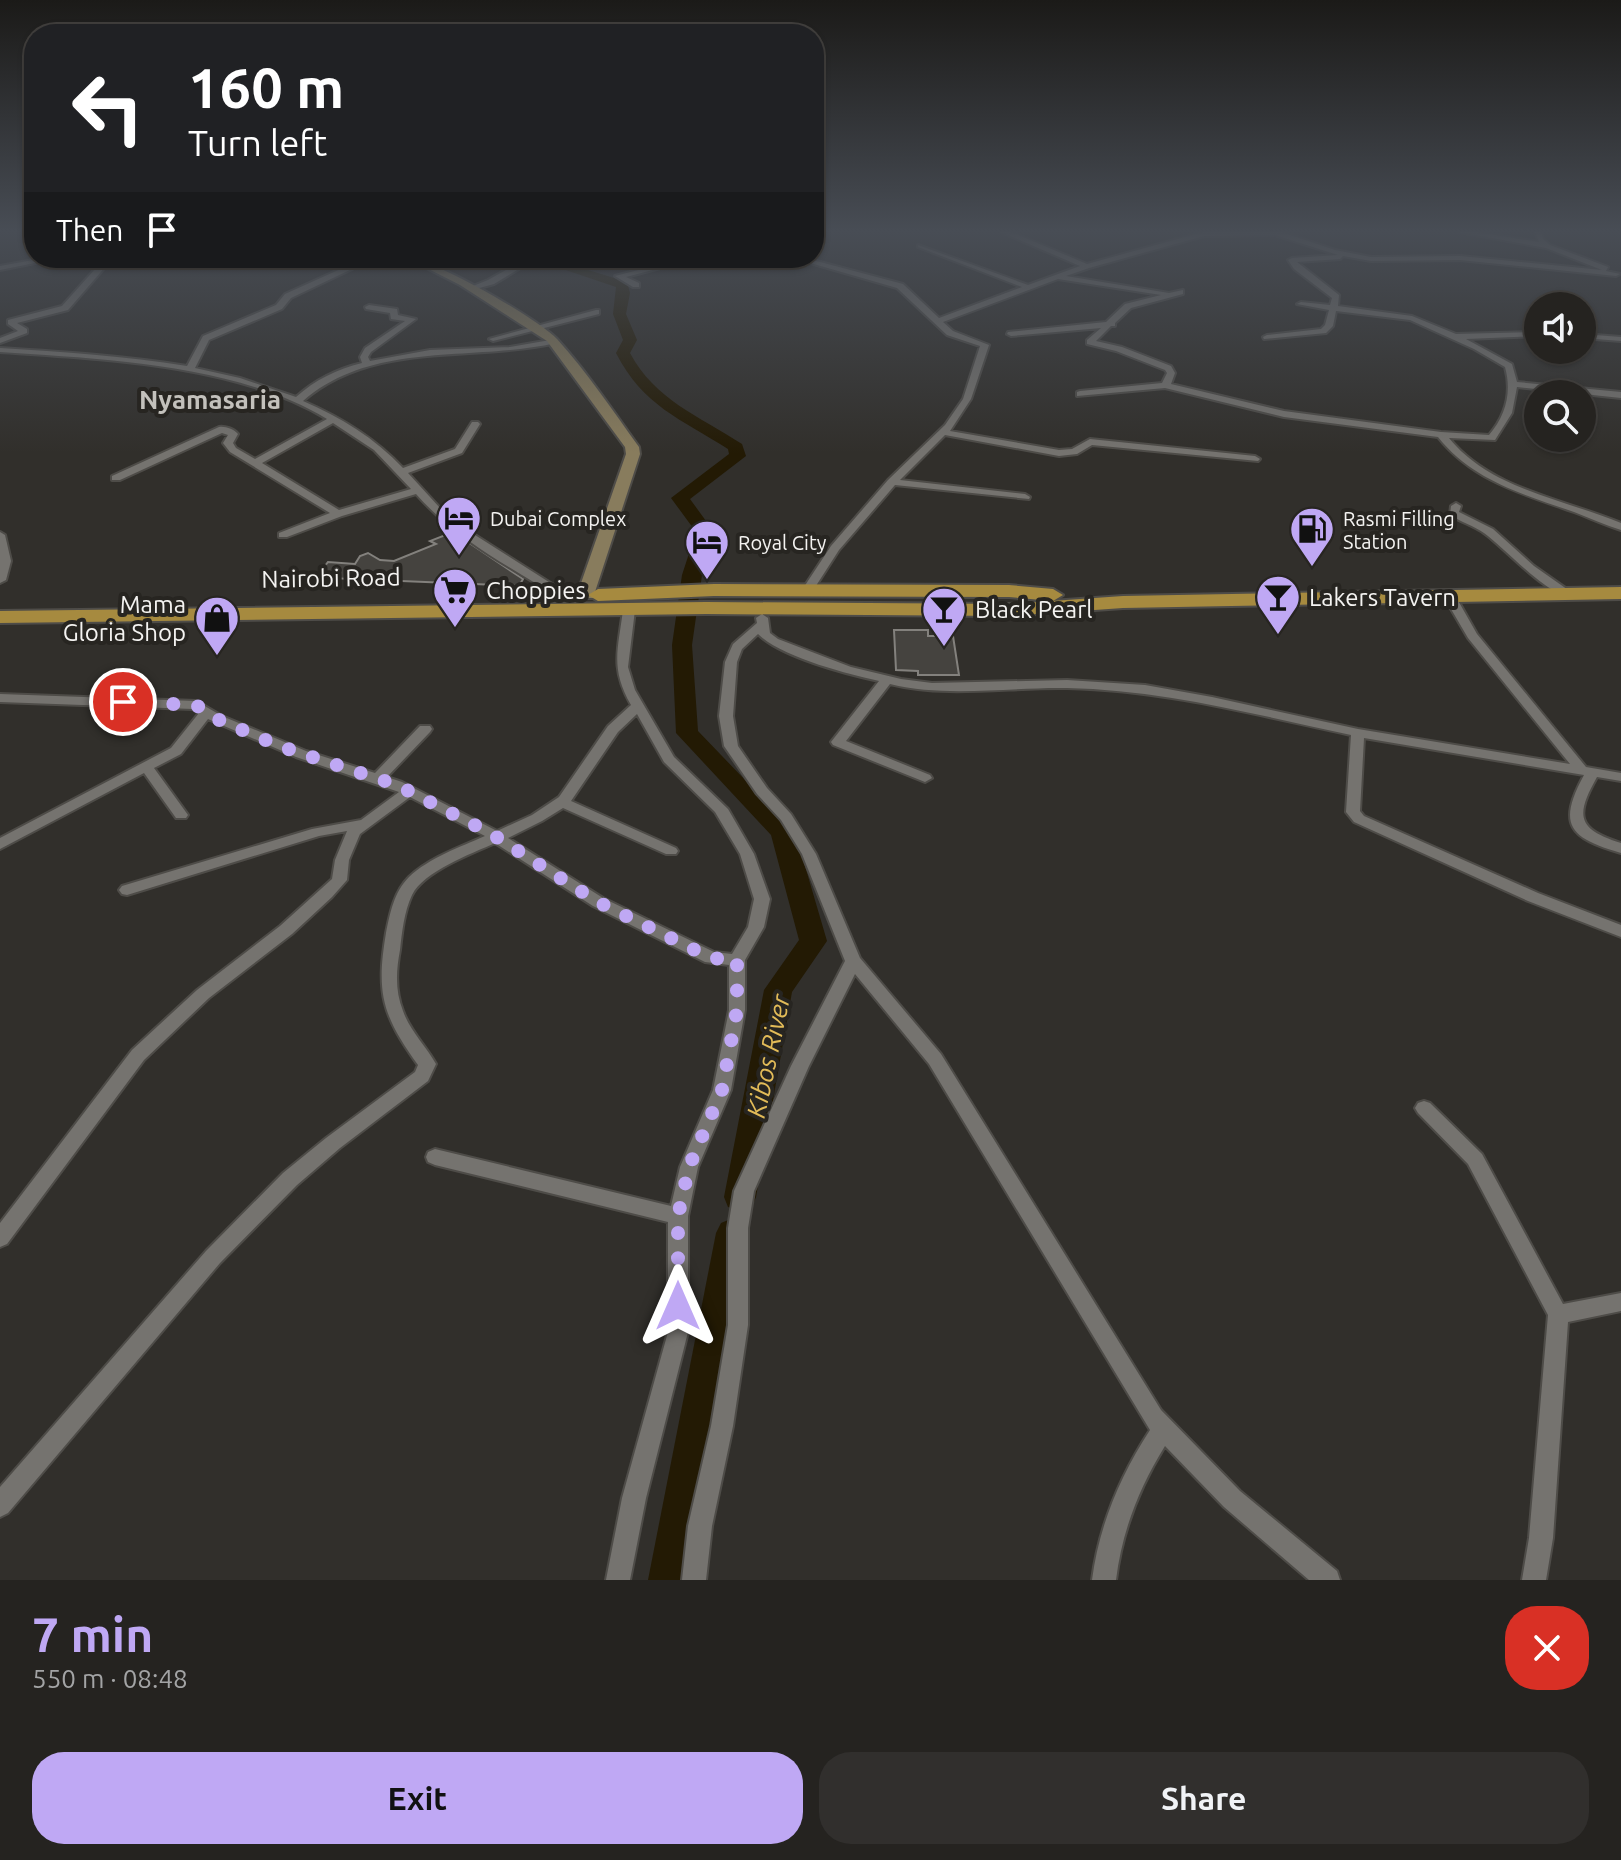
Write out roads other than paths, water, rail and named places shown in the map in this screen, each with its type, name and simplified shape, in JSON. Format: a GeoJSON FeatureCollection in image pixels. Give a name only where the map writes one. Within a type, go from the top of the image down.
{"type":"FeatureCollection","features":[{"type":"Feature","properties":{"kind":"highway"},"geometry":{"type":"LineString","coordinates":[[663,601],[808,590],[994,600],[1123,602],[1621,593]]}},
{"type":"Feature","properties":{"kind":"highway","name":"Nairobi Road"},"geometry":{"type":"LineString","coordinates":[[0,609],[500,601],[587,595],[663,601]]}},
{"type":"Feature","properties":{"kind":"highway"},"geometry":{"type":"LineString","coordinates":[[710,599],[762,616],[994,600]]}},
{"type":"Feature","properties":{"kind":"highway","name":"Nairobi Road"},"geometry":{"type":"LineString","coordinates":[[0,617],[629,610],[663,601]]}},
{"type":"Feature","properties":{"kind":"main road"},"geometry":{"type":"LineString","coordinates":[[500,306],[553,341],[632,447],[633,454],[587,595]]}},
{"type":"Feature","properties":{"kind":"street"},"geometry":{"type":"LineString","coordinates":[[11,325],[17,320],[67,306]]}},
{"type":"Feature","properties":{"kind":"street"},"geometry":{"type":"LineString","coordinates":[[190,369],[206,338],[280,306]]}},
{"type":"Feature","properties":{"kind":"street"},"geometry":{"type":"LineString","coordinates":[[808,590],[835,548],[892,482],[942,432],[967,399],[985,345],[954,335],[921,306]]}},
{"type":"Feature","properties":{"kind":"street"},"geometry":{"type":"LineString","coordinates":[[938,321],[976,306]]}},
{"type":"Feature","properties":{"kind":"street"},"geometry":{"type":"LineString","coordinates":[[1129,306],[1090,342],[1119,349],[1168,368],[1171,373],[1168,386]]}},
{"type":"Feature","properties":{"kind":"street"},"geometry":{"type":"LineString","coordinates":[[1080,394],[1168,386],[1284,414],[1441,435],[1492,438],[1512,406],[1514,384],[1509,366],[1453,337],[1407,317],[1316,306]]}},
{"type":"Feature","properties":{"kind":"street"},"geometry":{"type":"LineString","coordinates":[[367,364],[364,357],[368,350],[412,320],[394,317],[394,311],[369,307]]}},
{"type":"Feature","properties":{"kind":"street"},"geometry":{"type":"LineString","coordinates":[[1267,337],[1323,331],[1329,326],[1328,319],[1335,308]]}},
{"type":"Feature","properties":{"kind":"street"},"geometry":{"type":"LineString","coordinates":[[493,339],[596,312]]}},
{"type":"Feature","properties":{"kind":"street"},"geometry":{"type":"LineString","coordinates":[[0,324],[24,331],[0,341]]}},
{"type":"Feature","properties":{"kind":"street"},"geometry":{"type":"LineString","coordinates":[[1011,334],[1112,324]]}},
{"type":"Feature","properties":{"kind":"street"},"geometry":{"type":"LineString","coordinates":[[1453,337],[1524,334]]}},
{"type":"Feature","properties":{"kind":"street"},"geometry":{"type":"LineString","coordinates":[[1596,337],[1621,339]]}},
{"type":"Feature","properties":{"kind":"street"},"geometry":{"type":"LineString","coordinates":[[299,399],[309,388],[328,377],[367,364],[470,349],[511,349],[553,341]]}},
{"type":"Feature","properties":{"kind":"street"},"geometry":{"type":"LineString","coordinates":[[0,350],[149,362],[190,369],[299,399],[394,461],[415,491],[474,540],[559,593]]}},
{"type":"Feature","properties":{"kind":"street"},"geometry":{"type":"LineString","coordinates":[[1514,384],[1621,395]]}},
{"type":"Feature","properties":{"kind":"street"},"geometry":{"type":"LineString","coordinates":[[254,464],[334,419]]}},
{"type":"Feature","properties":{"kind":"street"},"geometry":{"type":"LineString","coordinates":[[401,472],[459,451],[475,424]]}},
{"type":"Feature","properties":{"kind":"street"},"geometry":{"type":"LineString","coordinates":[[116,478],[222,429],[233,434],[228,443],[233,450],[338,514]]}},
{"type":"Feature","properties":{"kind":"street"},"geometry":{"type":"LineString","coordinates":[[942,432],[1059,453],[1074,452],[1090,442],[1255,459]]}},
{"type":"Feature","properties":{"kind":"street"},"geometry":{"type":"LineString","coordinates":[[1441,435],[1461,458],[1492,476],[1621,527]]}},
{"type":"Feature","properties":{"kind":"street"},"geometry":{"type":"LineString","coordinates":[[892,482],[1025,497]]}},
{"type":"Feature","properties":{"kind":"street"},"geometry":{"type":"LineString","coordinates":[[283,535],[338,514],[415,491]]}},
{"type":"Feature","properties":{"kind":"street"},"geometry":{"type":"LineString","coordinates":[[1456,506],[1454,513],[1487,528],[1531,569],[1550,579],[1567,594]]}},
{"type":"Feature","properties":{"kind":"street"},"geometry":{"type":"LineString","coordinates":[[0,535],[5,561],[0,580]]}},
{"type":"Feature","properties":{"kind":"street"},"geometry":{"type":"LineString","coordinates":[[1450,597],[1472,635],[1587,770]]}},
{"type":"Feature","properties":{"kind":"street"},"geometry":{"type":"LineString","coordinates":[[618,1580],[634,1498],[678,1332],[678,1216],[689,1167],[722,1090],[737,1010],[737,960],[756,927],[762,899],[756,875],[721,809],[669,759],[637,707],[622,667],[629,610]]}},
{"type":"Feature","properties":{"kind":"street"},"geometry":{"type":"LineString","coordinates":[[762,616],[764,634],[774,642],[847,670],[887,679],[932,687],[1067,684],[1145,689],[1358,733],[1621,777]]}},
{"type":"Feature","properties":{"kind":"street"},"geometry":{"type":"LineString","coordinates":[[762,616],[737,647],[731,662],[726,716],[731,746],[762,791],[786,817],[809,854],[853,961],[935,1059],[1153,1418],[1232,1499],[1328,1580]]}},
{"type":"Feature","properties":{"kind":"street"},"geometry":{"type":"LineString","coordinates":[[887,679],[838,742],[925,778]]}},
{"type":"Feature","properties":{"kind":"street"},"geometry":{"type":"LineString","coordinates":[[0,698],[196,705],[301,754],[409,791],[495,837],[598,902],[711,958],[737,960]]}},
{"type":"Feature","properties":{"kind":"street"},"geometry":{"type":"LineString","coordinates":[[0,1505],[213,1257],[311,1161],[422,1076],[427,1064],[394,1014],[386,988],[386,973],[410,884],[495,837],[539,818],[561,802],[613,729],[637,707]]}},
{"type":"Feature","properties":{"kind":"street"},"geometry":{"type":"LineString","coordinates":[[0,844],[176,751],[207,712]]}},
{"type":"Feature","properties":{"kind":"street"},"geometry":{"type":"LineString","coordinates":[[378,779],[425,729]]}},
{"type":"Feature","properties":{"kind":"street"},"geometry":{"type":"LineString","coordinates":[[1358,733],[1353,812],[1359,819],[1533,897],[1621,931]]}},
{"type":"Feature","properties":{"kind":"street"},"geometry":{"type":"LineString","coordinates":[[146,766],[181,815]]}},
{"type":"Feature","properties":{"kind":"street"},"geometry":{"type":"LineString","coordinates":[[1587,770],[1575,803],[1578,823],[1590,836],[1621,848]]}},
{"type":"Feature","properties":{"kind":"street"},"geometry":{"type":"LineString","coordinates":[[0,1238],[138,1055],[203,994],[286,930],[339,880],[348,841],[361,824],[409,791]]}},
{"type":"Feature","properties":{"kind":"street"},"geometry":{"type":"LineString","coordinates":[[561,802],[671,851]]}},
{"type":"Feature","properties":{"kind":"street"},"geometry":{"type":"LineString","coordinates":[[127,890],[317,832],[361,824]]}},
{"type":"Feature","properties":{"kind":"street"},"geometry":{"type":"LineString","coordinates":[[694,1580],[700,1526],[722,1426],[738,1325],[738,1228],[744,1191],[800,1066],[853,961]]}},
{"type":"Feature","properties":{"kind":"street"},"geometry":{"type":"LineString","coordinates":[[1424,1108],[1475,1159],[1558,1314],[1541,1538],[1534,1580]]}},
{"type":"Feature","properties":{"kind":"street"},"geometry":{"type":"LineString","coordinates":[[435,1157],[678,1216]]}},
{"type":"Feature","properties":{"kind":"street"},"geometry":{"type":"LineString","coordinates":[[1558,1314],[1621,1302]]}},
{"type":"Feature","properties":{"kind":"street"},"geometry":{"type":"LineString","coordinates":[[1104,1580],[1105,1564],[1122,1506],[1143,1459],[1163,1429]]}},
{"type":"Feature","properties":{"kind":"waterway","name":"Kibos River"},"geometry":{"type":"LineString","coordinates":[[620,306],[619,314],[630,340],[623,353],[644,387],[672,409],[736,447],[738,456],[680,498],[705,532],[692,575],[682,645],[687,733],[783,832],[813,941],[778,990],[740,1197]]}},
{"type":"Feature","properties":{"kind":"waterway","name":"Kibos River"},"geometry":{"type":"LineString","coordinates":[[669,1580],[733,1233]]}},
{"type":"Feature","properties":{"kind":"place","name":"Dubai Complex"},"geometry":{"type":"Point","coordinates":[459,557]}},
{"type":"Feature","properties":{"kind":"place","name":"Rasmi Filling Station"},"geometry":{"type":"Point","coordinates":[1312,568]}},
{"type":"Feature","properties":{"kind":"place","name":"Royal City"},"geometry":{"type":"Point","coordinates":[707,581]}},
{"type":"Feature","properties":{"kind":"place","name":"Choppies"},"geometry":{"type":"Point","coordinates":[455,629]}},
{"type":"Feature","properties":{"kind":"place","name":"Lakers Tavern"},"geometry":{"type":"Point","coordinates":[1278,636]}},
{"type":"Feature","properties":{"kind":"place","name":"Black Pearl"},"geometry":{"type":"Point","coordinates":[944,648]}},
{"type":"Feature","properties":{"kind":"place","name":"Mama Gloria Shop"},"geometry":{"type":"Point","coordinates":[217,657]}},
{"type":"Feature","properties":{"kind":"district","name":"Nyamasaria"},"geometry":{"type":"Point","coordinates":[210,399]}}]}
